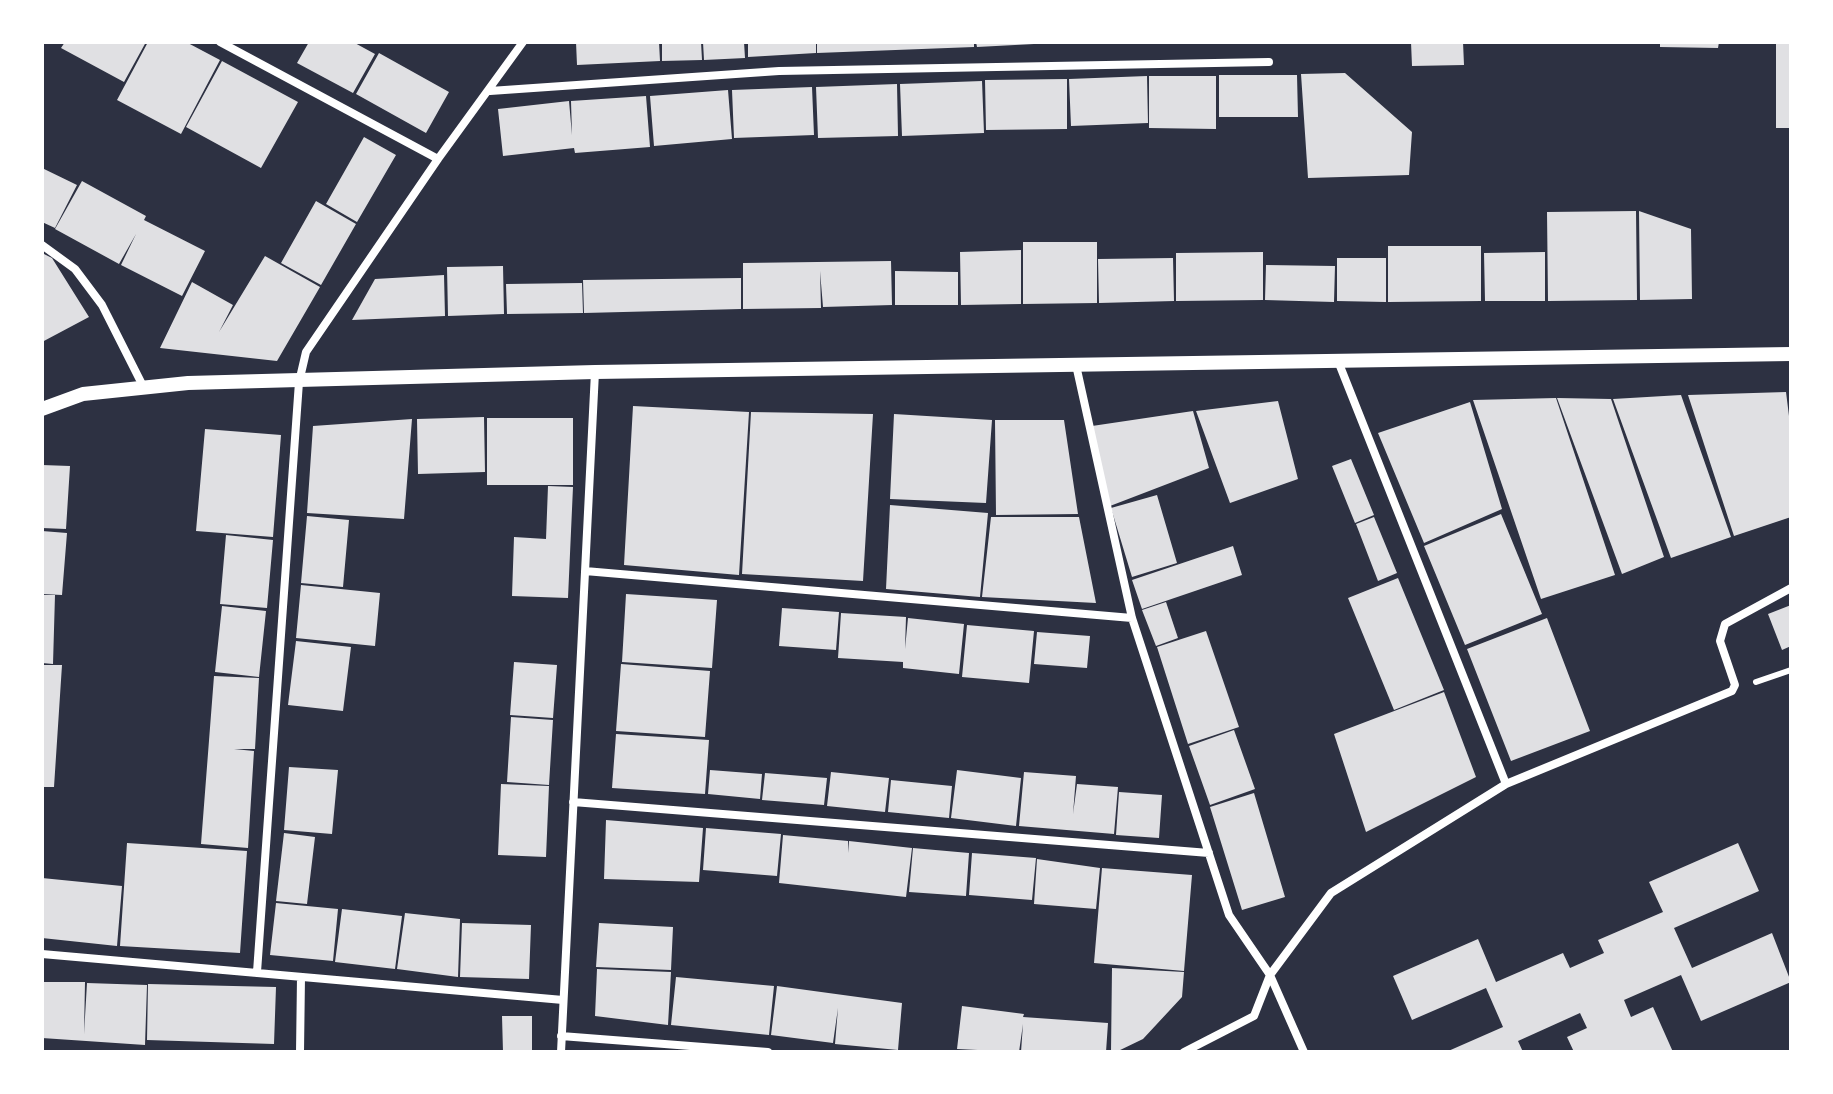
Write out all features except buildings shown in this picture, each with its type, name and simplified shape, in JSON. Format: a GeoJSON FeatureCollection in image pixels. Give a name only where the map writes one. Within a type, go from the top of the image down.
{"type":"FeatureCollection","features":[{"type":"Feature","properties":{"kind":"street"},"geometry":{"type":"LineString","coordinates":[[220,42],[438,159]]}},
{"type":"Feature","properties":{"kind":"street"},"geometry":{"type":"LineString","coordinates":[[257,972],[299,382],[306,352],[438,159],[523,42]]}},
{"type":"Feature","properties":{"kind":"street"},"geometry":{"type":"LineString","coordinates":[[490,91],[779,71],[1269,62]]}},
{"type":"Feature","properties":{"kind":"street"},"geometry":{"type":"LineString","coordinates":[[42,245],[75,269],[102,305],[144,388]]}},
{"type":"Feature","properties":{"kind":"street"},"geometry":{"type":"LineString","coordinates":[[42,409],[83,394],[188,383],[595,372],[1791,354]]}},
{"type":"Feature","properties":{"kind":"street"},"geometry":{"type":"LineString","coordinates":[[1338,361],[1506,784]]}},
{"type":"Feature","properties":{"kind":"street"},"geometry":{"type":"LineString","coordinates":[[1076,365],[1132,618],[1229,915],[1270,975],[1304,1052]]}},
{"type":"Feature","properties":{"kind":"street"},"geometry":{"type":"LineString","coordinates":[[561,1052],[595,372]]}},
{"type":"Feature","properties":{"kind":"street"},"geometry":{"type":"LineString","coordinates":[[585,571],[1132,618]]}},
{"type":"Feature","properties":{"kind":"street"},"geometry":{"type":"LineString","coordinates":[[1184,1052],[1254,1016],[1270,975],[1331,893],[1506,784],[1732,691],[1735,685],[1720,641],[1725,624],[1791,588]]}},
{"type":"Feature","properties":{"kind":"street"},"geometry":{"type":"LineString","coordinates":[[573,802],[1209,853]]}},
{"type":"Feature","properties":{"kind":"street"},"geometry":{"type":"LineString","coordinates":[[42,954],[563,1000]]}},
{"type":"Feature","properties":{"kind":"street"},"geometry":{"type":"LineString","coordinates":[[300,1052],[301,977]]}},
{"type":"Feature","properties":{"kind":"street"},"geometry":{"type":"LineString","coordinates":[[561,1036],[768,1052]]}},
{"type":"Feature","properties":{"kind":"lane"},"geometry":{"type":"LineString","coordinates":[[1756,682],[1791,670]]}}]}
